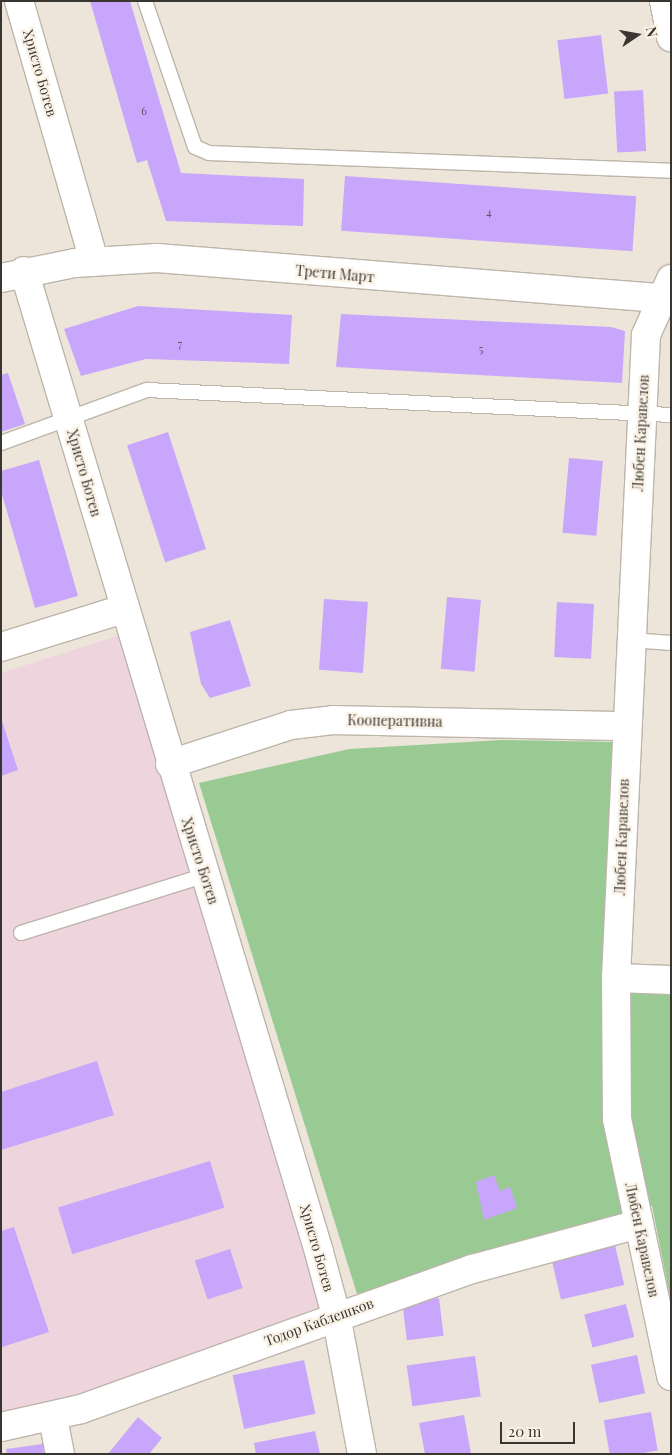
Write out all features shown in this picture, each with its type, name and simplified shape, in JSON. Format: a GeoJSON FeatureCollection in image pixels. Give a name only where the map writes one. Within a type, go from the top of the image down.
{"type":"FeatureCollection","features":[{"type":"Feature","properties":{"kind":"street","name":"Христо Ботев"},"geometry":{"type":"LineString","coordinates":[[19,1],[94,261]]}},
{"type":"Feature","properties":{"kind":"street"},"geometry":{"type":"LineString","coordinates":[[664,1],[671,37]]}},
{"type":"Feature","properties":{"kind":"street","name":"Трети Март"},"geometry":{"type":"LineString","coordinates":[[12,275],[94,261],[157,258],[669,292]]}},
{"type":"Feature","properties":{"kind":"street","name":"Христо Ботев"},"geometry":{"type":"LineString","coordinates":[[12,275],[70,422],[123,609],[206,875],[336,1315],[362,1454]]}},
{"type":"Feature","properties":{"kind":"street","name":"Любен Каравелов"},"geometry":{"type":"LineString","coordinates":[[669,292],[646,335],[626,726],[616,978],[617,1119],[671,1376]]}},
{"type":"Feature","properties":{"kind":"street"},"geometry":{"type":"LineString","coordinates":[[1,647],[123,609]]}},
{"type":"Feature","properties":{"kind":"street","name":"Кооперативна"},"geometry":{"type":"LineString","coordinates":[[170,764],[249,736],[333,720],[626,726]]}},
{"type":"Feature","properties":{"kind":"street"},"geometry":{"type":"LineString","coordinates":[[616,978],[671,980]]}},
{"type":"Feature","properties":{"kind":"street","name":"Тодор Каблешков"},"geometry":{"type":"LineString","coordinates":[[1,1427],[53,1418],[336,1315],[472,1269],[639,1224]]}},
{"type":"Feature","properties":{"kind":"street"},"geometry":{"type":"LineString","coordinates":[[53,1418],[60,1454]]}},
{"type":"Feature","properties":{"kind":"lane"},"geometry":{"type":"LineString","coordinates":[[145,1],[195,147],[209,153],[671,171]]}},
{"type":"Feature","properties":{"kind":"lane"},"geometry":{"type":"LineString","coordinates":[[1,443],[70,422],[147,390],[671,416]]}},
{"type":"Feature","properties":{"kind":"lane"},"geometry":{"type":"LineString","coordinates":[[631,640],[671,643]]}},
{"type":"Feature","properties":{"kind":"lane"},"geometry":{"type":"LineString","coordinates":[[21,933],[206,875]]}},
{"type":"Feature","properties":{"kind":"shaded area"},"geometry":{"type":"Polygon","coordinates":[[[123,634],[328,1303],[70,1406],[1,1420],[1,673],[123,634]]]}},
{"type":"Feature","properties":{"kind":"green space"},"geometry":{"type":"Polygon","coordinates":[[[502,740],[617,742],[605,984],[671,989],[671,1302],[652,1206],[357,1294],[199,783],[349,749],[502,740]]]}},
{"type":"Feature","properties":{"kind":"building"},"geometry":{"type":"Polygon","coordinates":[[[90,1],[130,1],[181,173],[304,179],[303,226],[166,221],[147,160],[137,163],[90,1]]]}},
{"type":"Feature","properties":{"kind":"building"},"geometry":{"type":"Polygon","coordinates":[[[601,35],[608,94],[565,99],[557,40],[601,35]]]}},
{"type":"Feature","properties":{"kind":"building"},"geometry":{"type":"Polygon","coordinates":[[[643,90],[646,151],[617,152],[614,92],[643,90]]]}},
{"type":"Feature","properties":{"kind":"building"},"geometry":{"type":"Polygon","coordinates":[[[345,176],[636,196],[632,251],[341,231],[345,176]]]}},
{"type":"Feature","properties":{"kind":"building"},"geometry":{"type":"Polygon","coordinates":[[[138,306],[292,315],[289,364],[146,359],[81,376],[64,329],[138,306]]]}},
{"type":"Feature","properties":{"kind":"building"},"geometry":{"type":"Polygon","coordinates":[[[341,314],[611,327],[625,331],[622,383],[336,367],[341,314]]]}},
{"type":"Feature","properties":{"kind":"building"},"geometry":{"type":"Polygon","coordinates":[[[8,373],[25,424],[1,432],[1,375],[8,373]]]}},
{"type":"Feature","properties":{"kind":"building"},"geometry":{"type":"Polygon","coordinates":[[[168,432],[206,549],[165,562],[127,445],[168,432]]]}},
{"type":"Feature","properties":{"kind":"building"},"geometry":{"type":"Polygon","coordinates":[[[569,458],[603,461],[596,536],[562,533],[569,458]]]}},
{"type":"Feature","properties":{"kind":"building"},"geometry":{"type":"Polygon","coordinates":[[[39,460],[78,596],[35,608],[1,491],[1,471],[39,460]]]}},
{"type":"Feature","properties":{"kind":"building"},"geometry":{"type":"Polygon","coordinates":[[[447,597],[481,600],[475,672],[441,669],[447,597]]]}},
{"type":"Feature","properties":{"kind":"building"},"geometry":{"type":"Polygon","coordinates":[[[324,599],[368,602],[363,673],[319,670],[324,599]]]}},
{"type":"Feature","properties":{"kind":"building"},"geometry":{"type":"Polygon","coordinates":[[[557,602],[594,604],[591,659],[554,657],[557,602]]]}},
{"type":"Feature","properties":{"kind":"building"},"geometry":{"type":"Polygon","coordinates":[[[230,620],[251,686],[210,698],[201,684],[190,632],[230,620]]]}},
{"type":"Feature","properties":{"kind":"building"},"geometry":{"type":"Polygon","coordinates":[[[1,718],[18,770],[1,776],[1,718]]]}},
{"type":"Feature","properties":{"kind":"building"},"geometry":{"type":"Polygon","coordinates":[[[97,1061],[114,1115],[1,1150],[1,1092],[97,1061]]]}},
{"type":"Feature","properties":{"kind":"building"},"geometry":{"type":"Polygon","coordinates":[[[210,1161],[224,1208],[72,1254],[58,1207],[210,1161]]]}},
{"type":"Feature","properties":{"kind":"building"},"geometry":{"type":"Polygon","coordinates":[[[494,1175],[500,1191],[510,1187],[517,1208],[484,1220],[476,1182],[494,1175]]]}},
{"type":"Feature","properties":{"kind":"building"},"geometry":{"type":"Polygon","coordinates":[[[14,1227],[49,1332],[2,1347],[1,1231],[14,1227]]]}},
{"type":"Feature","properties":{"kind":"building"},"geometry":{"type":"Polygon","coordinates":[[[615,1245],[624,1285],[561,1300],[552,1260],[615,1245]]]}},
{"type":"Feature","properties":{"kind":"building"},"geometry":{"type":"Polygon","coordinates":[[[230,1249],[243,1288],[207,1299],[195,1260],[230,1249]]]}},
{"type":"Feature","properties":{"kind":"building"},"geometry":{"type":"Polygon","coordinates":[[[439,1298],[444,1336],[407,1340],[402,1303],[439,1298]]]}},
{"type":"Feature","properties":{"kind":"building"},"geometry":{"type":"Polygon","coordinates":[[[626,1304],[634,1337],[593,1347],[584,1314],[626,1304]]]}},
{"type":"Feature","properties":{"kind":"building"},"geometry":{"type":"Polygon","coordinates":[[[637,1355],[645,1393],[599,1403],[591,1365],[637,1355]]]}},
{"type":"Feature","properties":{"kind":"building"},"geometry":{"type":"Polygon","coordinates":[[[475,1356],[481,1397],[412,1406],[407,1366],[475,1356]]]}},
{"type":"Feature","properties":{"kind":"building"},"geometry":{"type":"Polygon","coordinates":[[[304,1360],[315,1414],[244,1429],[233,1375],[304,1360]]]}},
{"type":"Feature","properties":{"kind":"building"},"geometry":{"type":"Polygon","coordinates":[[[651,1412],[658,1450],[637,1454],[610,1454],[604,1420],[651,1412]]]}},
{"type":"Feature","properties":{"kind":"building"},"geometry":{"type":"Polygon","coordinates":[[[464,1415],[471,1454],[425,1454],[419,1423],[464,1415]]]}},
{"type":"Feature","properties":{"kind":"building"},"geometry":{"type":"Polygon","coordinates":[[[138,1417],[162,1438],[149,1454],[108,1454],[138,1417]]]}},
{"type":"Feature","properties":{"kind":"building"},"geometry":{"type":"Polygon","coordinates":[[[315,1431],[320,1454],[256,1454],[254,1443],[315,1431]]]}},
{"type":"Feature","properties":{"kind":"building"},"geometry":{"type":"Polygon","coordinates":[[[43,1444],[44,1454],[7,1454],[6,1449],[43,1444]]]}}]}
